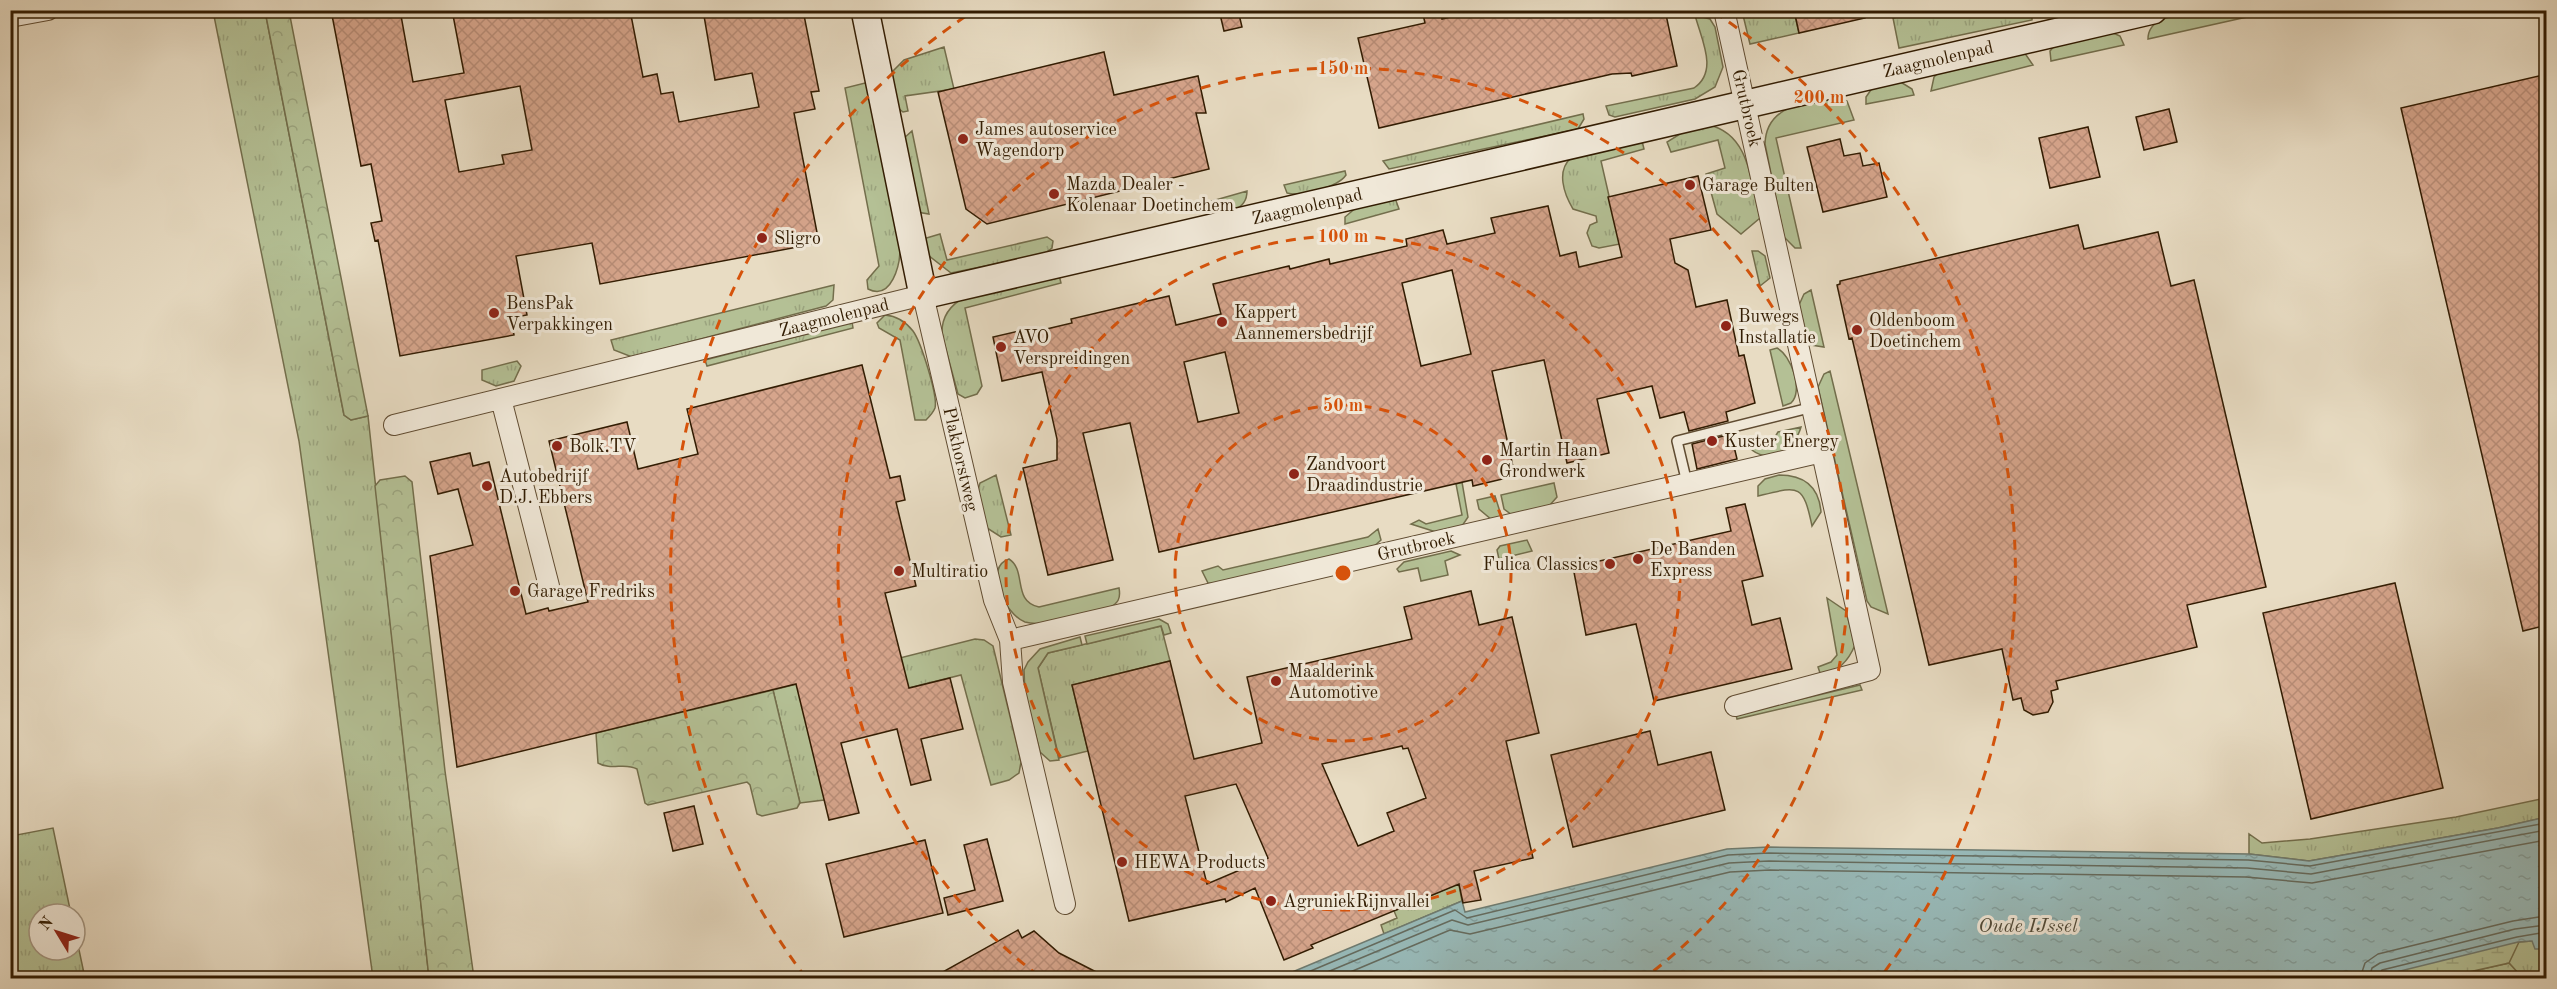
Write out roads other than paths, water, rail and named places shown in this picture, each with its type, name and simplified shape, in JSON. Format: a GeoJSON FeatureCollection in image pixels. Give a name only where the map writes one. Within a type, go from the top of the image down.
{"type":"FeatureCollection","features":[{"type":"Feature","properties":{"kind":"street"},"geometry":{"type":"LineString","coordinates":[[10,17],[48,10]]}},
{"type":"Feature","properties":{"kind":"street","name":"Plakhorstweg"},"geometry":{"type":"LineString","coordinates":[[865,10],[923,295],[994,600],[1010,640],[1013,682],[1065,904]]}},
{"type":"Feature","properties":{"kind":"street","name":"Grutbroek"},"geometry":{"type":"LineString","coordinates":[[1724,10],[1870,670],[1735,706]]}},
{"type":"Feature","properties":{"kind":"street","name":"Zaagmolenpad"},"geometry":{"type":"LineString","coordinates":[[394,425],[923,295],[2115,15],[2153,10]]}},
{"type":"Feature","properties":{"kind":"street"},"geometry":{"type":"LineString","coordinates":[[501,399],[549,586]]}},
{"type":"Feature","properties":{"kind":"street","name":"Grutbroek"},"geometry":{"type":"LineString","coordinates":[[1010,640],[1822,452]]}},
{"type":"Feature","properties":{"kind":"lane"},"geometry":{"type":"LineString","coordinates":[[1687,483],[1677,441],[1813,407]]}},
{"type":"Feature","properties":{"kind":"water","name":"Oude IJssel"},"geometry":{"type":"Polygon","coordinates":[[[2546,817],[2546,938],[2540,942],[2541,949],[2535,949],[2532,941],[2518,942],[2376,977],[1278,978],[1462,901],[1465,912],[1727,849],[1769,847],[2249,854],[2309,861],[2498,828],[2546,817]]]}},
{"type":"Feature","properties":{"kind":"place","name":"James autoservice Wagendorp"},"geometry":{"type":"Point","coordinates":[963,139]}},
{"type":"Feature","properties":{"kind":"place","name":"Garage Bulten"},"geometry":{"type":"Point","coordinates":[1690,185]}},
{"type":"Feature","properties":{"kind":"place","name":"Mazda Dealer - Kolenaar Doetinchem"},"geometry":{"type":"Point","coordinates":[1054,194]}},
{"type":"Feature","properties":{"kind":"place","name":"Sligro"},"geometry":{"type":"Point","coordinates":[762,238]}},
{"type":"Feature","properties":{"kind":"place","name":"BensPak Verpakkingen"},"geometry":{"type":"Point","coordinates":[494,313]}},
{"type":"Feature","properties":{"kind":"place","name":"Kappert Aannemersbedrijf"},"geometry":{"type":"Point","coordinates":[1222,322]}},
{"type":"Feature","properties":{"kind":"place","name":"Buwegs Installatie"},"geometry":{"type":"Point","coordinates":[1726,326]}},
{"type":"Feature","properties":{"kind":"place","name":"Oldenboom Doetinchem"},"geometry":{"type":"Point","coordinates":[1857,330]}},
{"type":"Feature","properties":{"kind":"place","name":"AVO Verspreidingen"},"geometry":{"type":"Point","coordinates":[1001,347]}},
{"type":"Feature","properties":{"kind":"place","name":"Kuster Energy"},"geometry":{"type":"Point","coordinates":[1712,441]}},
{"type":"Feature","properties":{"kind":"place","name":"Bolk.TV"},"geometry":{"type":"Point","coordinates":[557,446]}},
{"type":"Feature","properties":{"kind":"place","name":"Martin Haan Grondwerk"},"geometry":{"type":"Point","coordinates":[1487,460]}},
{"type":"Feature","properties":{"kind":"place","name":"Zandvoort Draadindustrie"},"geometry":{"type":"Point","coordinates":[1294,474]}},
{"type":"Feature","properties":{"kind":"place","name":"Autobedrijf D.J. Ebbers"},"geometry":{"type":"Point","coordinates":[487,486]}},
{"type":"Feature","properties":{"kind":"place","name":"De Banden Express"},"geometry":{"type":"Point","coordinates":[1638,559]}},
{"type":"Feature","properties":{"kind":"place","name":"Fulica Classics"},"geometry":{"type":"Point","coordinates":[1610,564]}},
{"type":"Feature","properties":{"kind":"place","name":"Multiratio"},"geometry":{"type":"Point","coordinates":[899,571]}},
{"type":"Feature","properties":{"kind":"place","name":"Garage Fredriks"},"geometry":{"type":"Point","coordinates":[515,591]}},
{"type":"Feature","properties":{"kind":"place","name":"Maalderink Automotive"},"geometry":{"type":"Point","coordinates":[1276,681]}},
{"type":"Feature","properties":{"kind":"place","name":"HEWA Products"},"geometry":{"type":"Point","coordinates":[1122,862]}},
{"type":"Feature","properties":{"kind":"place","name":"AgruniekRijnvallei"},"geometry":{"type":"Point","coordinates":[1271,901]}}]}
